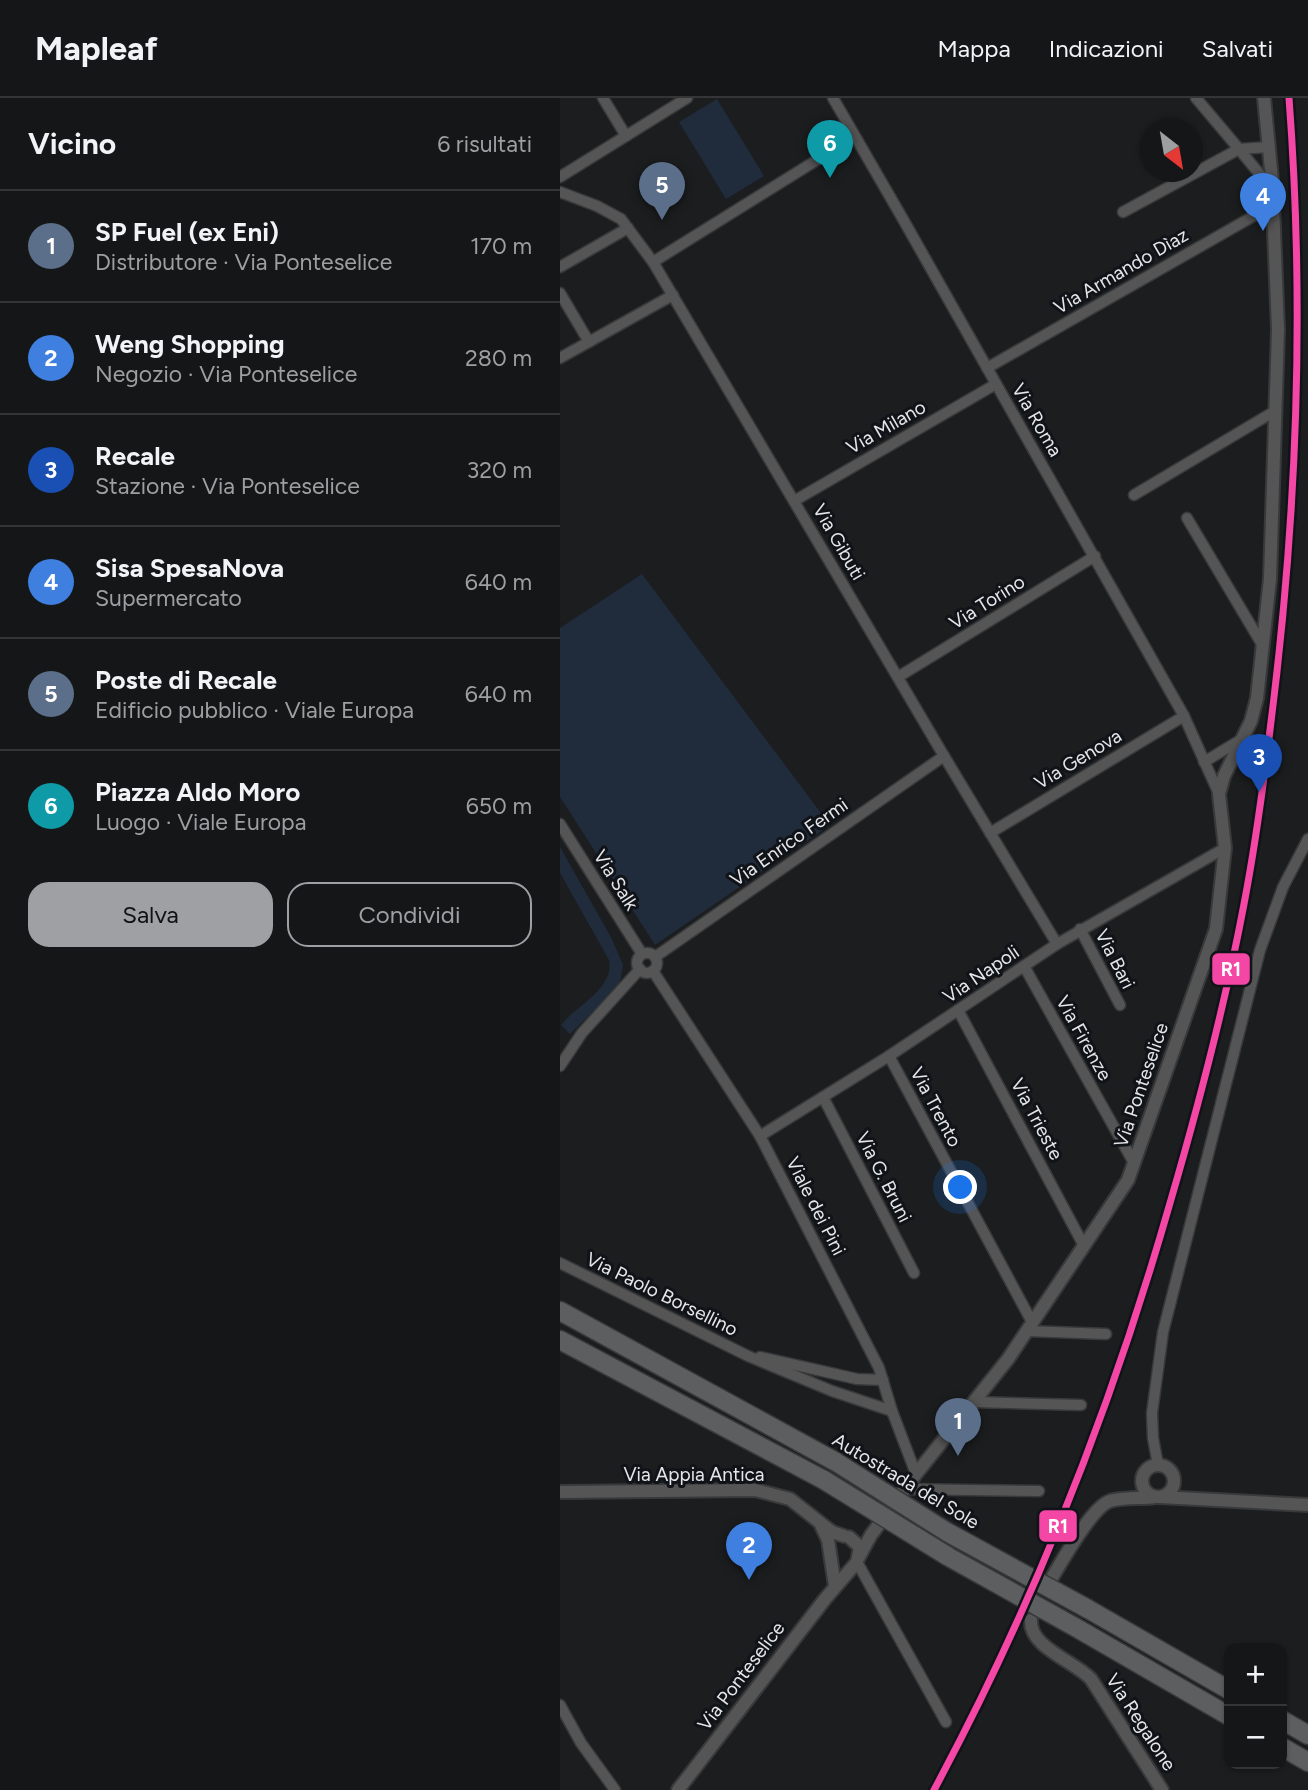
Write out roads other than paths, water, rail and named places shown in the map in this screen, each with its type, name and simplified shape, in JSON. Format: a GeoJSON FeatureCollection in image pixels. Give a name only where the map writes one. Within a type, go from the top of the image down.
{"type":"FeatureCollection","features":[{"type":"Feature","properties":{"kind":"highway","name":"Autostrada del Sole"},"geometry":{"type":"LineString","coordinates":[[560,1311],[836,1462],[947,1532],[1224,1687]]}},
{"type":"Feature","properties":{"kind":"highway"},"geometry":{"type":"LineString","coordinates":[[560,1340],[824,1480],[949,1557],[1224,1713]]}},
{"type":"Feature","properties":{"kind":"highway"},"geometry":{"type":"LineString","coordinates":[[1287,1723],[1308,1735]]}},
{"type":"Feature","properties":{"kind":"highway"},"geometry":{"type":"LineString","coordinates":[[1287,1750],[1308,1762]]}},
{"type":"Feature","properties":{"kind":"street"},"geometry":{"type":"LineString","coordinates":[[603,98],[626,136]]}},
{"type":"Feature","properties":{"kind":"street"},"geometry":{"type":"LineString","coordinates":[[560,177],[687,98]]}},
{"type":"Feature","properties":{"kind":"street","name":"Via Roma"},"geometry":{"type":"LineString","coordinates":[[833,98],[1184,716],[1219,794]]}},
{"type":"Feature","properties":{"kind":"street"},"geometry":{"type":"LineString","coordinates":[[1196,98],[1272,189]]}},
{"type":"Feature","properties":{"kind":"street","name":"Via Ponteselice"},"geometry":{"type":"LineString","coordinates":[[678,1790],[857,1561],[874,1532],[916,1474],[1030,1327],[1128,1180],[1216,929],[1225,848],[1219,794],[1257,698],[1270,579],[1278,330],[1273,205],[1264,98]]}},
{"type":"Feature","properties":{"kind":"street"},"geometry":{"type":"LineString","coordinates":[[653,262],[854,137]]}},
{"type":"Feature","properties":{"kind":"street"},"geometry":{"type":"LineString","coordinates":[[1123,212],[1239,149],[1269,148]]}},
{"type":"Feature","properties":{"kind":"street","name":"Via Gibuti"},"geometry":{"type":"LineString","coordinates":[[560,192],[597,206],[621,219],[653,262],[1057,944]]}},
{"type":"Feature","properties":{"kind":"street","name":"Via Armando Dìaz"},"geometry":{"type":"LineString","coordinates":[[987,368],[1273,205]]}},
{"type":"Feature","properties":{"kind":"street"},"geometry":{"type":"LineString","coordinates":[[560,267],[628,228]]}},
{"type":"Feature","properties":{"kind":"street"},"geometry":{"type":"LineString","coordinates":[[560,293],[589,342]]}},
{"type":"Feature","properties":{"kind":"street"},"geometry":{"type":"LineString","coordinates":[[560,358],[673,295]]}},
{"type":"Feature","properties":{"kind":"street","name":"Via Milano"},"geometry":{"type":"LineString","coordinates":[[794,501],[996,384]]}},
{"type":"Feature","properties":{"kind":"street"},"geometry":{"type":"LineString","coordinates":[[1133,495],[1275,411]]}},
{"type":"Feature","properties":{"kind":"street"},"geometry":{"type":"LineString","coordinates":[[1187,518],[1263,646]]}},
{"type":"Feature","properties":{"kind":"street","name":"Via Torino"},"geometry":{"type":"LineString","coordinates":[[898,677],[1095,556]]}},
{"type":"Feature","properties":{"kind":"street","name":"Via Genova"},"geometry":{"type":"LineString","coordinates":[[990,833],[1184,716]]}},
{"type":"Feature","properties":{"kind":"street"},"geometry":{"type":"LineString","coordinates":[[1205,762],[1243,739]]}},
{"type":"Feature","properties":{"kind":"street","name":"Via Enrico Fermi"},"geometry":{"type":"LineString","coordinates":[[655,957],[944,756]]}},
{"type":"Feature","properties":{"kind":"street","name":"Via Salk"},"geometry":{"type":"LineString","coordinates":[[560,824],[642,954]]}},
{"type":"Feature","properties":{"kind":"street"},"geometry":{"type":"LineString","coordinates":[[1158,1465],[1152,1413],[1163,1332],[1260,950],[1283,887],[1308,839]]}},
{"type":"Feature","properties":{"kind":"street","name":"Via Napoli"},"geometry":{"type":"LineString","coordinates":[[760,1136],[889,1056],[1080,929],[1225,848]]}},
{"type":"Feature","properties":{"kind":"street","name":"Via Bari"},"geometry":{"type":"LineString","coordinates":[[1080,929],[1119,1005]]}},
{"type":"Feature","properties":{"kind":"street"},"geometry":{"type":"LineString","coordinates":[[648,953],[655,957],[657,964],[653,971],[640,969],[638,961],[642,954],[648,953]]}},
{"type":"Feature","properties":{"kind":"street","name":"Via Firenze"},"geometry":{"type":"LineString","coordinates":[[1024,966],[1134,1163]]}},
{"type":"Feature","properties":{"kind":"street"},"geometry":{"type":"LineString","coordinates":[[560,1066],[582,1032],[640,969]]}},
{"type":"Feature","properties":{"kind":"street","name":"Viale dei Pini"},"geometry":{"type":"LineString","coordinates":[[653,971],[760,1136],[879,1368],[891,1411],[916,1474]]}},
{"type":"Feature","properties":{"kind":"street","name":"Via Trieste"},"geometry":{"type":"LineString","coordinates":[[958,1010],[1084,1246]]}},
{"type":"Feature","properties":{"kind":"street","name":"Via Trento"},"geometry":{"type":"LineString","coordinates":[[889,1056],[1030,1327]]}},
{"type":"Feature","properties":{"kind":"street","name":"Via G. Bruni"},"geometry":{"type":"LineString","coordinates":[[823,1097],[914,1273]]}},
{"type":"Feature","properties":{"kind":"street","name":"Via Paolo Borsellino"},"geometry":{"type":"LineString","coordinates":[[560,1263],[748,1356],[832,1391],[891,1411]]}},
{"type":"Feature","properties":{"kind":"street"},"geometry":{"type":"LineString","coordinates":[[1030,1327],[1106,1334]]}},
{"type":"Feature","properties":{"kind":"street","name":"Via Paolo Borsellino"},"geometry":{"type":"LineString","coordinates":[[748,1356],[767,1357],[857,1378],[883,1380]]}},
{"type":"Feature","properties":{"kind":"street"},"geometry":{"type":"LineString","coordinates":[[974,1402],[1081,1405]]}},
{"type":"Feature","properties":{"kind":"street"},"geometry":{"type":"LineString","coordinates":[[1123,1500],[1134,1493],[1148,1468],[1158,1465],[1169,1468],[1189,1499]]}},
{"type":"Feature","properties":{"kind":"street"},"geometry":{"type":"LineString","coordinates":[[1142,1478],[1144,1490],[1158,1497],[1170,1493],[1175,1483],[1174,1478]]}},
{"type":"Feature","properties":{"kind":"street"},"geometry":{"type":"LineString","coordinates":[[905,1489],[1039,1491]]}},
{"type":"Feature","properties":{"kind":"street","name":"Via Appia Antica"},"geometry":{"type":"LineString","coordinates":[[560,1492],[670,1493],[755,1490],[790,1499],[819,1522],[846,1537]]}},
{"type":"Feature","properties":{"kind":"street"},"geometry":{"type":"LineString","coordinates":[[1053,1576],[1071,1545],[1097,1510],[1111,1501],[1158,1497],[1308,1505]]}},
{"type":"Feature","properties":{"kind":"street"},"geometry":{"type":"LineString","coordinates":[[819,1522],[825,1532],[835,1586]]}},
{"type":"Feature","properties":{"kind":"street"},"geometry":{"type":"LineString","coordinates":[[830,1555],[834,1541],[874,1532]]}},
{"type":"Feature","properties":{"kind":"street"},"geometry":{"type":"LineString","coordinates":[[846,1537],[860,1547],[857,1561],[946,1722]]}},
{"type":"Feature","properties":{"kind":"street"},"geometry":{"type":"LineString","coordinates":[[830,1555],[839,1566],[857,1561]]}},
{"type":"Feature","properties":{"kind":"street","name":"Via Regalone"},"geometry":{"type":"LineString","coordinates":[[1031,1620],[1031,1628],[1038,1642],[1083,1670],[1091,1679],[1162,1790]]}},
{"type":"Feature","properties":{"kind":"street"},"geometry":{"type":"LineString","coordinates":[[560,1705],[581,1743],[615,1790]]}},
{"type":"Feature","properties":{"kind":"place","name":"Piazza Aldo Moro"},"geometry":{"type":"Point","coordinates":[830,178]}},
{"type":"Feature","properties":{"kind":"place","name":"Poste di Recale"},"geometry":{"type":"Point","coordinates":[662,220]}},
{"type":"Feature","properties":{"kind":"place","name":"Sisa SpesaNova"},"geometry":{"type":"Point","coordinates":[1263,231]}},
{"type":"Feature","properties":{"kind":"place","name":"Recale"},"geometry":{"type":"Point","coordinates":[1259,792]}},
{"type":"Feature","properties":{"kind":"place","name":"SP Fuel (ex Eni)"},"geometry":{"type":"Point","coordinates":[958,1456]}},
{"type":"Feature","properties":{"kind":"place","name":"Weng Shopping"},"geometry":{"type":"Point","coordinates":[749,1580]}}]}
